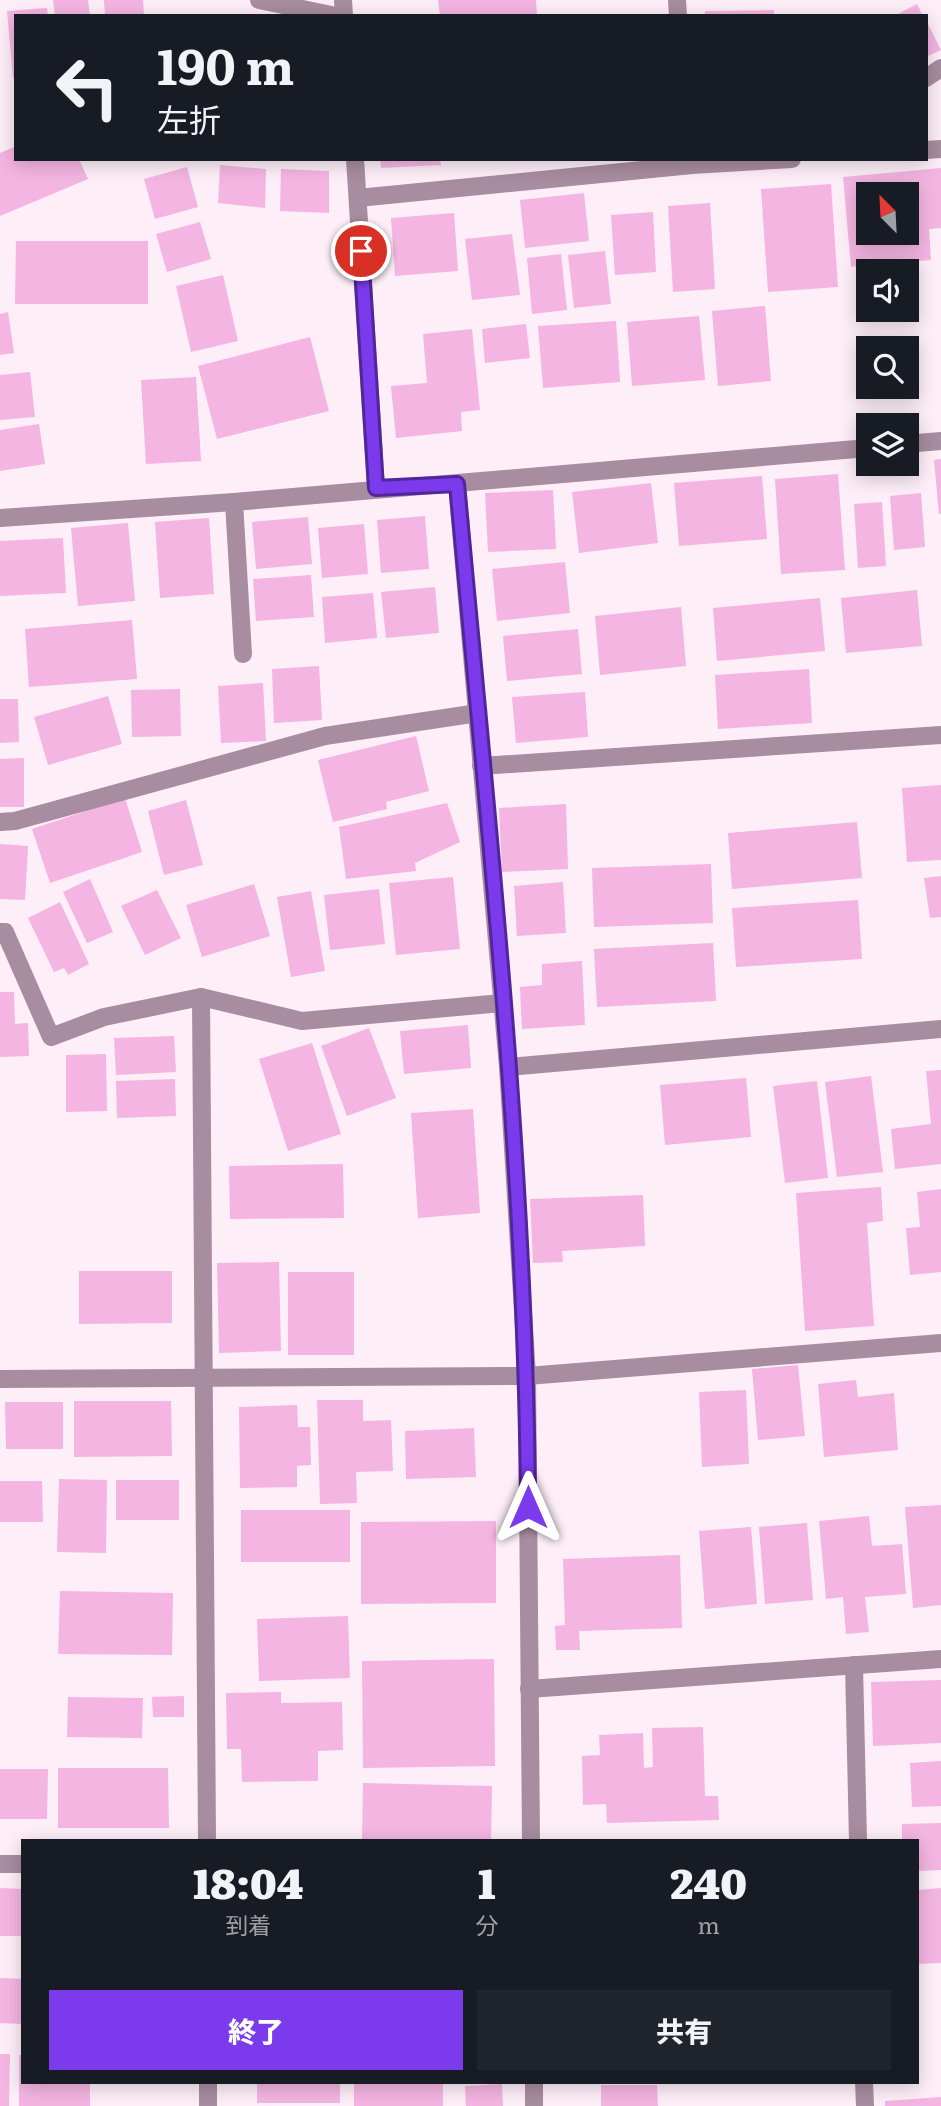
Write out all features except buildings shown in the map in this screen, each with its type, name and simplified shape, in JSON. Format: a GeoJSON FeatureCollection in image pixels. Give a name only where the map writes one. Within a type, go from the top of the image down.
{"type":"FeatureCollection","features":[{"type":"Feature","properties":{"kind":"street"},"geometry":{"type":"LineString","coordinates":[[259,0],[326,14]]}},
{"type":"Feature","properties":{"kind":"street"},"geometry":{"type":"LineString","coordinates":[[355,161],[376,488]]}},
{"type":"Feature","properties":{"kind":"street"},"geometry":{"type":"LineString","coordinates":[[358,198],[692,162],[725,161]]}},
{"type":"Feature","properties":{"kind":"street"},"geometry":{"type":"LineString","coordinates":[[919,443],[941,441]]}},
{"type":"Feature","properties":{"kind":"street"},"geometry":{"type":"LineString","coordinates":[[0,518],[234,502],[856,449]]}},
{"type":"Feature","properties":{"kind":"street"},"geometry":{"type":"LineString","coordinates":[[457,484],[508,1067],[527,1376],[531,1839]]}},
{"type":"Feature","properties":{"kind":"street"},"geometry":{"type":"LineString","coordinates":[[234,502],[243,654]]}},
{"type":"Feature","properties":{"kind":"street"},"geometry":{"type":"LineString","coordinates":[[0,822],[15,821],[325,736],[478,713]]}},
{"type":"Feature","properties":{"kind":"street"},"geometry":{"type":"LineString","coordinates":[[481,766],[941,735]]}},
{"type":"Feature","properties":{"kind":"street"},"geometry":{"type":"LineString","coordinates":[[0,932],[5,932],[51,1037],[104,1017],[201,997],[302,1021],[502,1003]]}},
{"type":"Feature","properties":{"kind":"street"},"geometry":{"type":"LineString","coordinates":[[201,997],[207,1839]]}},
{"type":"Feature","properties":{"kind":"street"},"geometry":{"type":"LineString","coordinates":[[508,1067],[941,1029]]}},
{"type":"Feature","properties":{"kind":"street"},"geometry":{"type":"LineString","coordinates":[[0,1379],[527,1376],[941,1343]]}},
{"type":"Feature","properties":{"kind":"street"},"geometry":{"type":"LineString","coordinates":[[529,1689],[941,1659]]}},
{"type":"Feature","properties":{"kind":"street"},"geometry":{"type":"LineString","coordinates":[[853,1665],[858,1839]]}},
{"type":"Feature","properties":{"kind":"street"},"geometry":{"type":"LineString","coordinates":[[0,1864],[21,1864]]}},
{"type":"Feature","properties":{"kind":"street"},"geometry":{"type":"LineString","coordinates":[[208,2084],[208,2106]]}},
{"type":"Feature","properties":{"kind":"street"},"geometry":{"type":"LineString","coordinates":[[534,2084],[534,2106]]}},
{"type":"Feature","properties":{"kind":"street"},"geometry":{"type":"LineString","coordinates":[[864,2084],[865,2106]]}},
{"type":"Feature","properties":{"kind":"route"},"geometry":{"type":"LineString","coordinates":[[361,251],[376,488],[457,484],[508,1067],[527,1376],[528,1507]]}}]}
